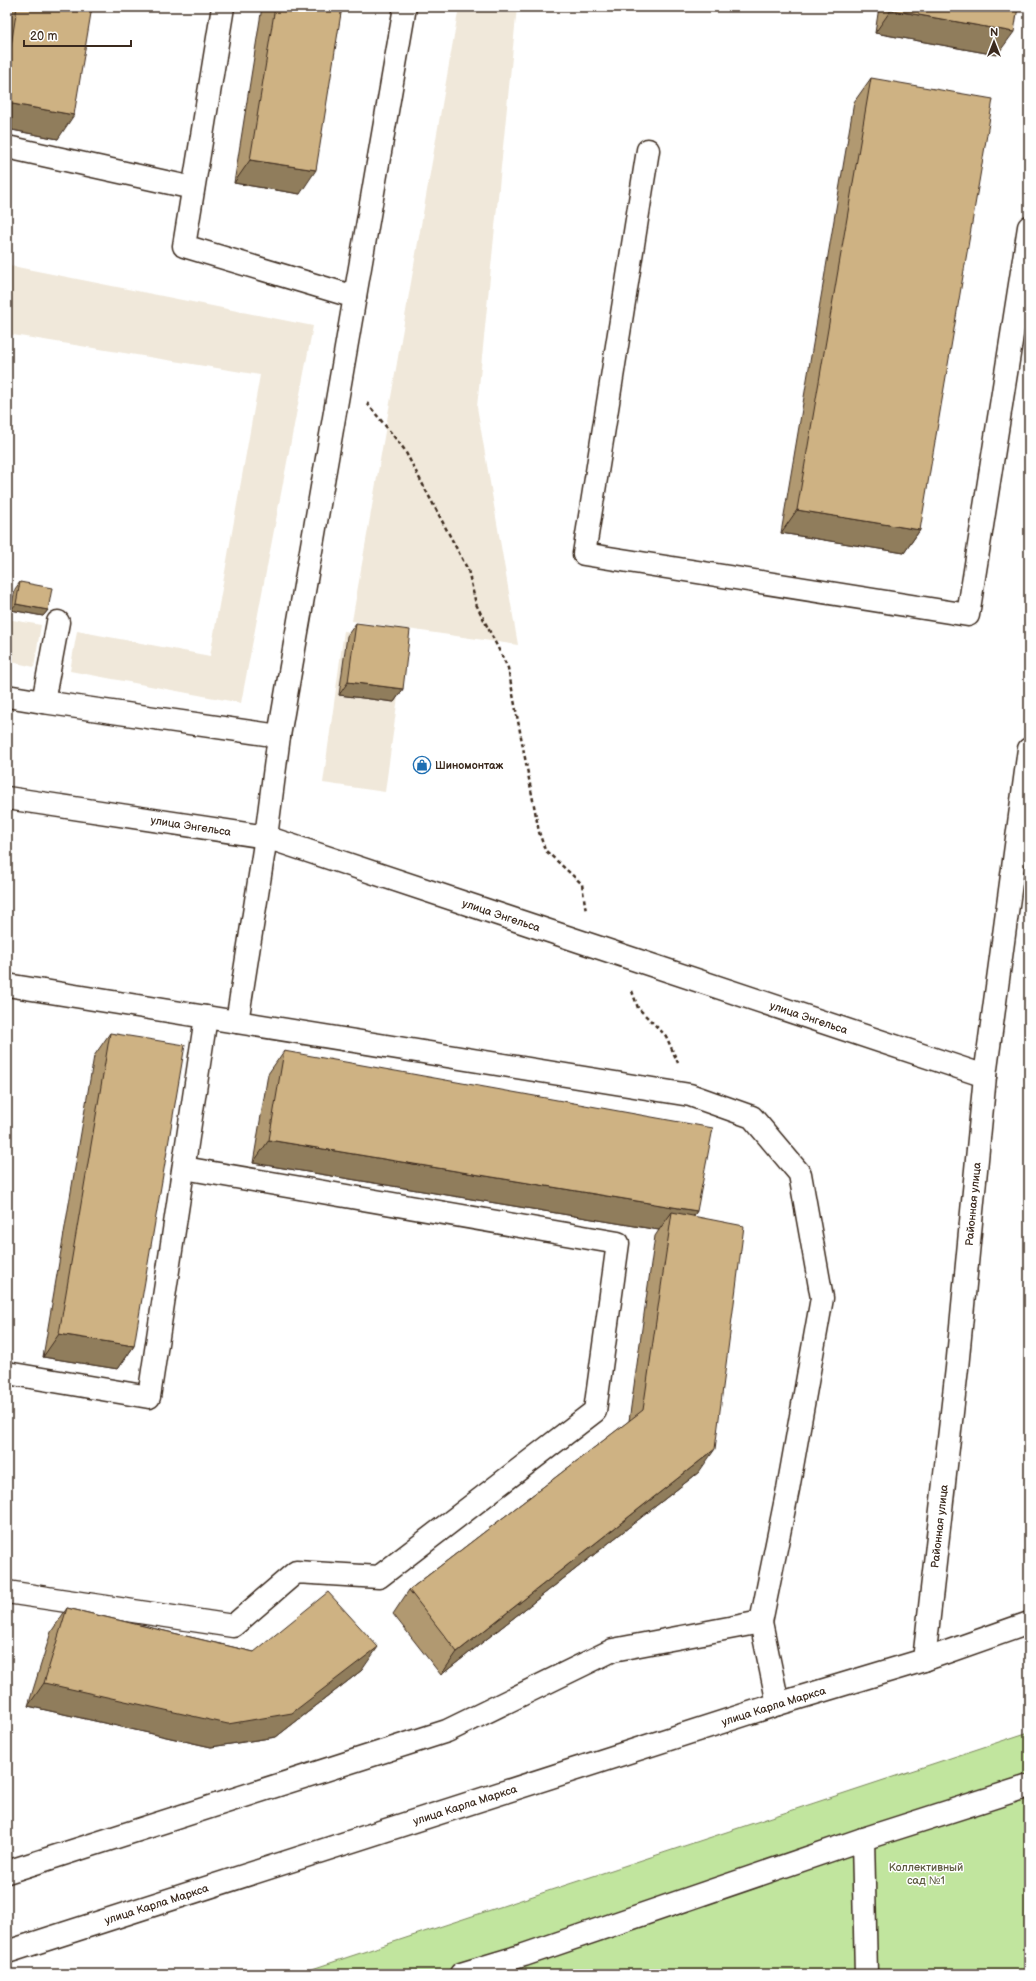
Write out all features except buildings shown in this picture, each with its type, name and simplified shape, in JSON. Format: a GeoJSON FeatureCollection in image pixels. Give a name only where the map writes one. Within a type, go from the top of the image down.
{"type":"FeatureCollection","features":[{"type":"Feature","properties":{"kind":"street"},"geometry":{"type":"LineString","coordinates":[[223,7],[184,246],[355,298]]}},
{"type":"Feature","properties":{"kind":"street"},"geometry":{"type":"LineString","coordinates":[[238,1022],[266,837],[279,736],[405,7]]}},
{"type":"Feature","properties":{"kind":"street"},"geometry":{"type":"LineString","coordinates":[[7,147],[193,188]]}},
{"type":"Feature","properties":{"kind":"street"},"geometry":{"type":"LineString","coordinates":[[648,150],[584,554],[968,615],[1029,227]]}},
{"type":"Feature","properties":{"kind":"street"},"geometry":{"type":"LineString","coordinates":[[43,702],[58,622]]}},
{"type":"Feature","properties":{"kind":"street"},"geometry":{"type":"LineString","coordinates":[[7,696],[279,736]]}},
{"type":"Feature","properties":{"kind":"street","name":"Районная улица"},"geometry":{"type":"LineString","coordinates":[[924,1660],[957,1368],[985,1076],[1029,749]]}},
{"type":"Feature","properties":{"kind":"street","name":"улица Энгельса"},"geometry":{"type":"LineString","coordinates":[[7,798],[266,837],[985,1076]]}},
{"type":"Feature","properties":{"kind":"street"},"geometry":{"type":"LineString","coordinates":[[7,985],[690,1095],[752,1117],[800,1174],[822,1298],[788,1490],[761,1622],[778,1704]]}},
{"type":"Feature","properties":{"kind":"street"},"geometry":{"type":"LineString","coordinates":[[7,1373],[149,1397],[206,1017]]}},
{"type":"Feature","properties":{"kind":"street"},"geometry":{"type":"LineString","coordinates":[[7,1592],[233,1626],[296,1572],[379,1577],[595,1411],[618,1243],[184,1168]]}},
{"type":"Feature","properties":{"kind":"street"},"geometry":{"type":"LineString","coordinates":[[7,1872],[447,1731],[613,1650],[761,1622]]}},
{"type":"Feature","properties":{"kind":"street","name":"улица Карла Маркса"},"geometry":{"type":"LineString","coordinates":[[7,1952],[778,1704],[924,1660],[1029,1623]]}},
{"type":"Feature","properties":{"kind":"street"},"geometry":{"type":"LineString","coordinates":[[461,1974],[524,1964],[864,1839],[1029,1786]]}},
{"type":"Feature","properties":{"kind":"street"},"geometry":{"type":"LineString","coordinates":[[864,1839],[866,1974]]}},
{"type":"Feature","properties":{"kind":"path"},"geometry":{"type":"LineString","coordinates":[[342,372],[404,448],[468,570],[476,604],[508,668],[539,832],[545,850],[582,884],[586,911],[596,947]]}},
{"type":"Feature","properties":{"kind":"path"},"geometry":{"type":"LineString","coordinates":[[631,988],[638,1008],[666,1036],[690,1095]]}},
{"type":"Feature","properties":{"kind":"shaded area"},"geometry":{"type":"Polygon","coordinates":[[[459,7],[517,7],[477,407],[518,645],[352,621],[459,7]]]}},
{"type":"Feature","properties":{"kind":"shaded area"},"geometry":{"type":"Polygon","coordinates":[[[7,265],[313,326],[241,703],[70,671],[77,631],[210,656],[260,375],[7,334],[7,265]]]}},
{"type":"Feature","properties":{"kind":"shaded area"},"geometry":{"type":"Polygon","coordinates":[[[7,619],[41,625],[34,667],[7,661],[7,619]]]}},
{"type":"Feature","properties":{"kind":"shaded area"},"geometry":{"type":"Polygon","coordinates":[[[344,631],[406,638],[385,792],[323,783],[344,631]]]}},
{"type":"Feature","properties":{"kind":"green space","name":"Коллективный сад №1"},"geometry":{"type":"Polygon","coordinates":[[[1029,1732],[1029,1974],[297,1974],[1029,1732]]]}},
{"type":"Feature","properties":{"kind":"place","name":"Шиномонтаж"},"geometry":{"type":"Point","coordinates":[422,765]}}]}
